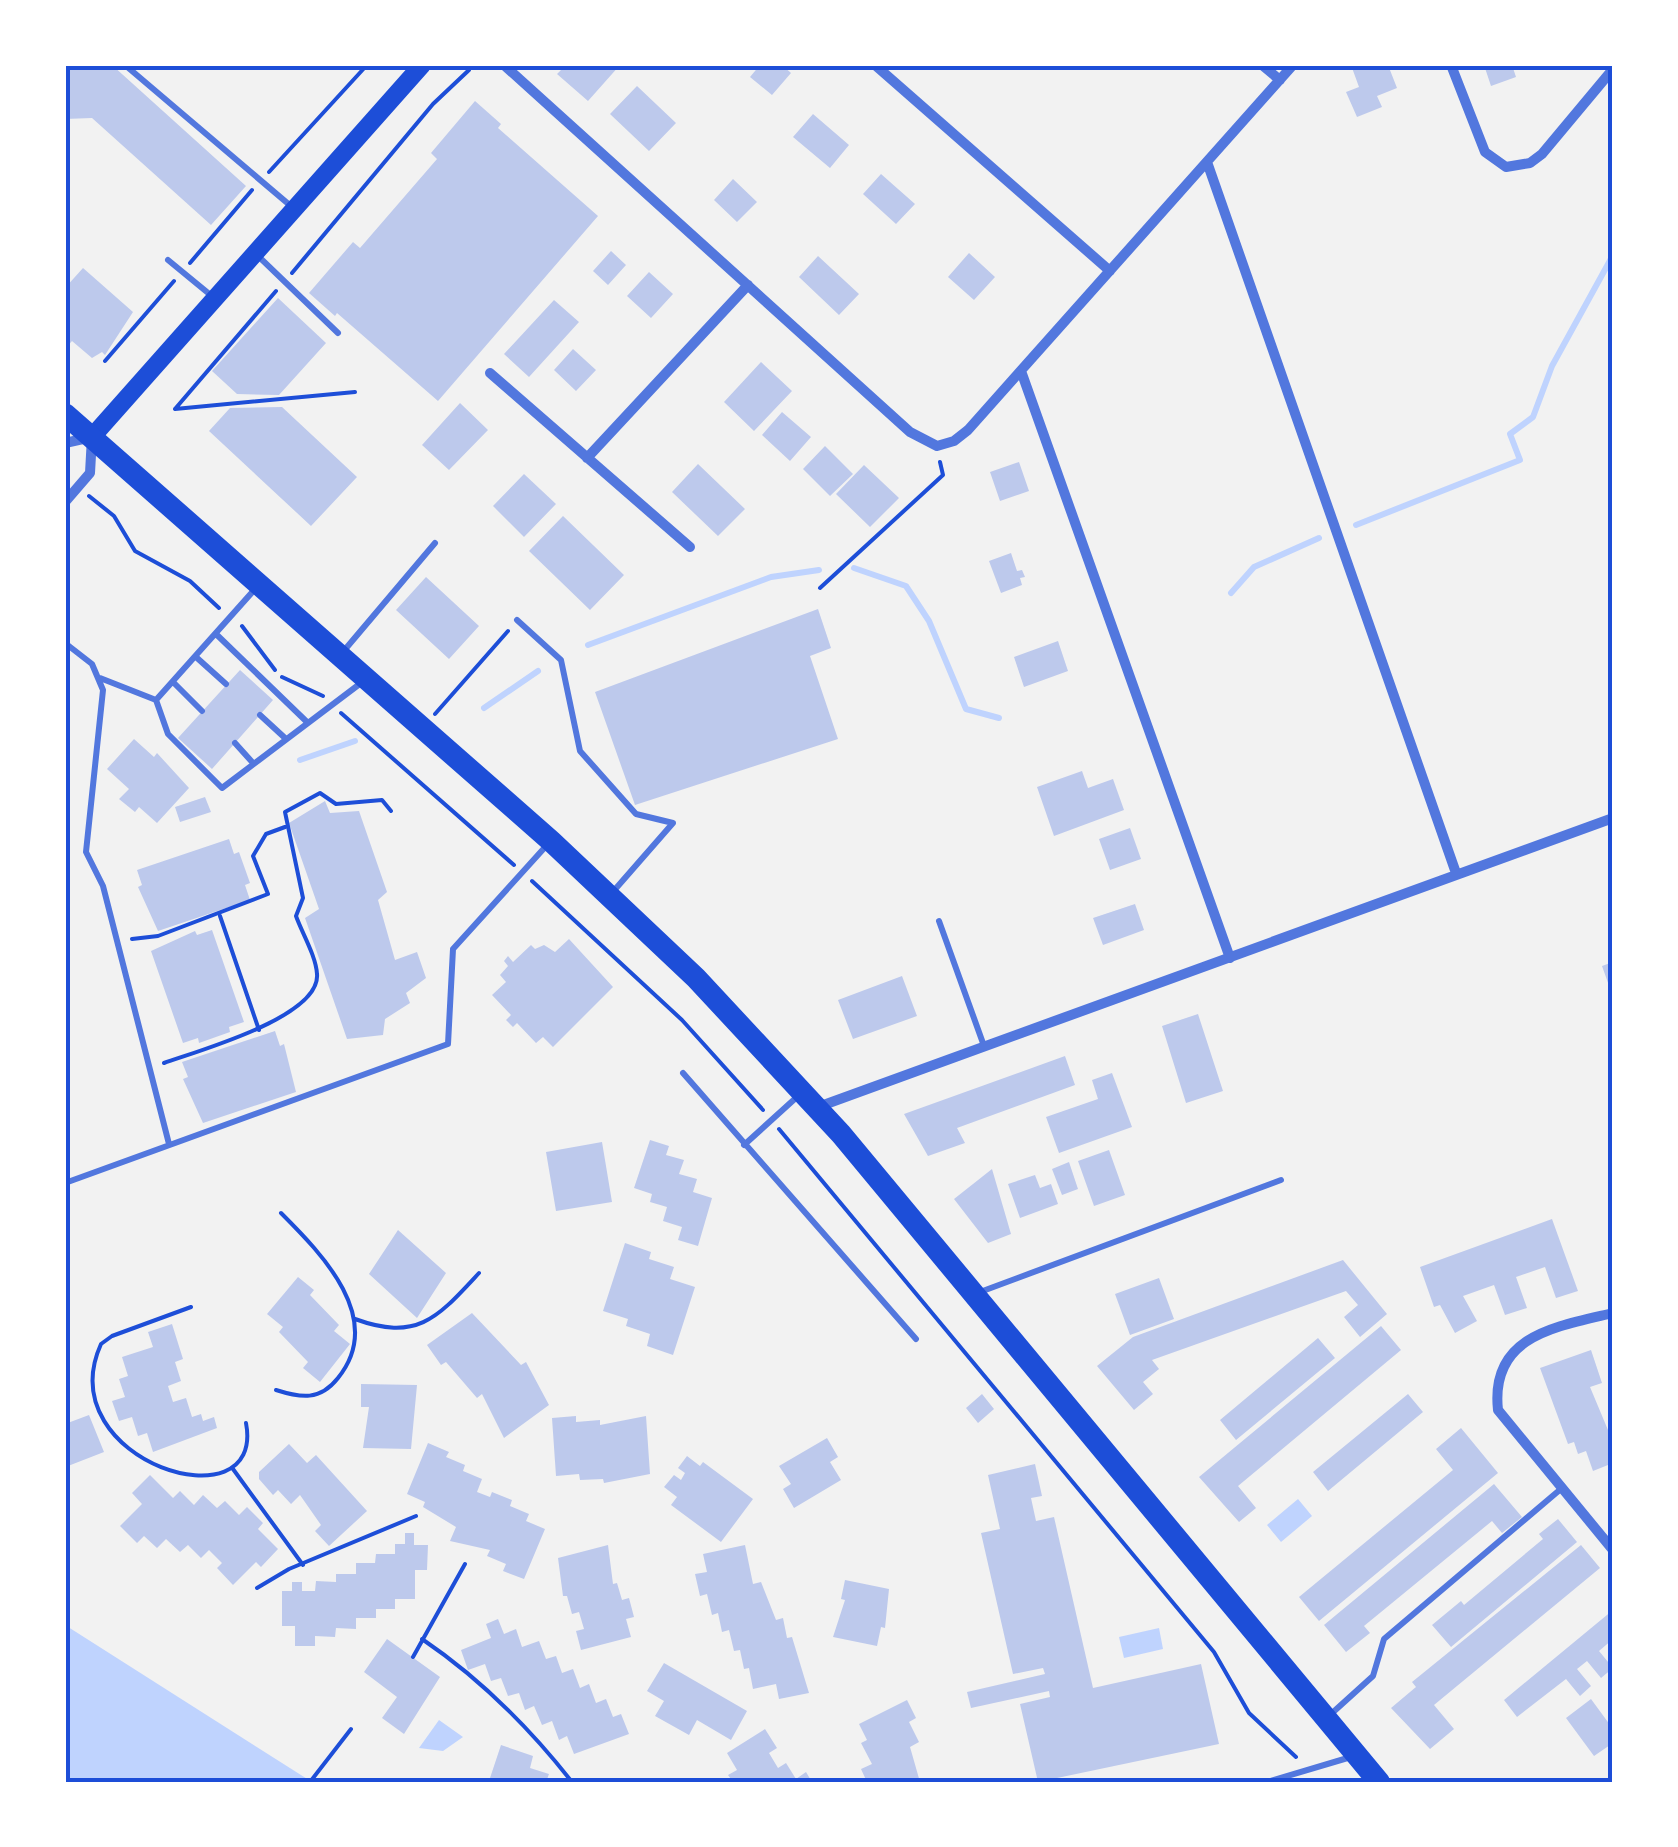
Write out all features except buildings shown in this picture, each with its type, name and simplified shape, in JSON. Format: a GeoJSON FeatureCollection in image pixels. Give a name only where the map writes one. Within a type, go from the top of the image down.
{"type":"FeatureCollection","features":[{"type":"Feature","properties":{"kind":"highway"},"geometry":{"type":"LineString","coordinates":[[65,414],[551,840],[810,1099],[1379,1782]]}},
{"type":"Feature","properties":{"kind":"main road"},"geometry":{"type":"LineString","coordinates":[[92,437],[422,65]]}},
{"type":"Feature","properties":{"kind":"street"},"geometry":{"type":"LineString","coordinates":[[504,65],[910,432],[936,446],[954,441],[968,430],[1293,65]]}},
{"type":"Feature","properties":{"kind":"street"},"geometry":{"type":"LineString","coordinates":[[876,65],[1110,271]]}},
{"type":"Feature","properties":{"kind":"street"},"geometry":{"type":"LineString","coordinates":[[1262,65],[1280,80]]}},
{"type":"Feature","properties":{"kind":"street"},"geometry":{"type":"LineString","coordinates":[[1451,65],[1485,152],[1506,168],[1530,163],[1542,154],[1613,69]]}},
{"type":"Feature","properties":{"kind":"street"},"geometry":{"type":"LineString","coordinates":[[1207,162],[1456,873]]}},
{"type":"Feature","properties":{"kind":"street"},"geometry":{"type":"LineString","coordinates":[[587,458],[748,285]]}},
{"type":"Feature","properties":{"kind":"street"},"geometry":{"type":"LineString","coordinates":[[1021,371],[1230,958]]}},
{"type":"Feature","properties":{"kind":"street"},"geometry":{"type":"LineString","coordinates":[[490,373],[690,547]]}},
{"type":"Feature","properties":{"kind":"street"},"geometry":{"type":"LineString","coordinates":[[65,443],[92,437],[90,473],[65,502]]}},
{"type":"Feature","properties":{"kind":"street"},"geometry":{"type":"LineString","coordinates":[[810,1099],[984,1046],[1613,818]]}},
{"type":"Feature","properties":{"kind":"street"},"geometry":{"type":"LineString","coordinates":[[1613,1312],[1550,1328],[1508,1354],[1496,1384],[1498,1410],[1613,1550]]}},
{"type":"Feature","properties":{"kind":"lane"},"geometry":{"type":"LineString","coordinates":[[125,65],[293,208]]}},
{"type":"Feature","properties":{"kind":"lane"},"geometry":{"type":"LineString","coordinates":[[254,252],[338,333]]}},
{"type":"Feature","properties":{"kind":"lane"},"geometry":{"type":"LineString","coordinates":[[168,260],[214,298]]}},
{"type":"Feature","properties":{"kind":"lane"},"geometry":{"type":"LineString","coordinates":[[340,655],[435,543]]}},
{"type":"Feature","properties":{"kind":"lane"},"geometry":{"type":"LineString","coordinates":[[156,700],[260,584]]}},
{"type":"Feature","properties":{"kind":"lane"},"geometry":{"type":"LineString","coordinates":[[517,620],[561,660],[580,752],[636,814],[673,823],[610,895]]}},
{"type":"Feature","properties":{"kind":"lane"},"geometry":{"type":"LineString","coordinates":[[216,634],[308,722]]}},
{"type":"Feature","properties":{"kind":"lane"},"geometry":{"type":"LineString","coordinates":[[65,643],[92,664],[104,690],[86,852],[103,886],[170,1144]]}},
{"type":"Feature","properties":{"kind":"lane"},"geometry":{"type":"LineString","coordinates":[[196,658],[226,684]]}},
{"type":"Feature","properties":{"kind":"lane"},"geometry":{"type":"LineString","coordinates":[[98,678],[156,700],[168,734],[222,788],[366,680]]}},
{"type":"Feature","properties":{"kind":"lane"},"geometry":{"type":"LineString","coordinates":[[174,684],[202,711]]}},
{"type":"Feature","properties":{"kind":"lane"},"geometry":{"type":"LineString","coordinates":[[260,715],[285,738]]}},
{"type":"Feature","properties":{"kind":"lane"},"geometry":{"type":"LineString","coordinates":[[235,743],[253,763]]}},
{"type":"Feature","properties":{"kind":"lane"},"geometry":{"type":"LineString","coordinates":[[65,1183],[448,1044],[453,949],[551,840]]}},
{"type":"Feature","properties":{"kind":"lane"},"geometry":{"type":"LineString","coordinates":[[939,921],[984,1046]]}},
{"type":"Feature","properties":{"kind":"lane"},"geometry":{"type":"LineString","coordinates":[[683,1073],[916,1340]]}},
{"type":"Feature","properties":{"kind":"lane"},"geometry":{"type":"LineString","coordinates":[[744,1145],[810,1099]]}},
{"type":"Feature","properties":{"kind":"lane"},"geometry":{"type":"LineString","coordinates":[[974,1294],[1280,1180]]}},
{"type":"Feature","properties":{"kind":"lane"},"geometry":{"type":"LineString","coordinates":[[1326,1718],[1373,1676],[1384,1639],[1562,1488]]}},
{"type":"Feature","properties":{"kind":"lane"},"geometry":{"type":"LineString","coordinates":[[1272,1781],[1357,1755]]}},
{"type":"Feature","properties":{"kind":"path"},"geometry":{"type":"LineString","coordinates":[[106,361],[260,181],[367,65]]}},
{"type":"Feature","properties":{"kind":"path"},"geometry":{"type":"LineString","coordinates":[[355,392],[174,409],[433,104],[469,70]]}},
{"type":"Feature","properties":{"kind":"path"},"geometry":{"type":"LineString","coordinates":[[820,588],[943,475],[936,446]]}},
{"type":"Feature","properties":{"kind":"path"},"geometry":{"type":"LineString","coordinates":[[78,487],[114,516],[134,551],[190,581],[213,604]]}},
{"type":"Feature","properties":{"kind":"path"},"geometry":{"type":"LineString","coordinates":[[424,728],[517,620]]}},
{"type":"Feature","properties":{"kind":"path"},"geometry":{"type":"LineString","coordinates":[[150,1068],[259,1030],[311,996],[318,975],[296,916],[304,898],[285,812],[320,793],[336,804],[382,800],[390,811]]}},
{"type":"Feature","properties":{"kind":"path"},"geometry":{"type":"LineString","coordinates":[[117,941],[158,936],[268,894],[253,856],[266,834],[286,826]]}},
{"type":"Feature","properties":{"kind":"path"},"geometry":{"type":"LineString","coordinates":[[219,914],[259,1030]]}},
{"type":"Feature","properties":{"kind":"path"},"geometry":{"type":"LineString","coordinates":[[276,1390],[310,1397],[332,1386],[355,1348],[355,1320],[338,1279],[281,1212]]}},
{"type":"Feature","properties":{"kind":"path"},"geometry":{"type":"LineString","coordinates":[[355,1320],[382,1329],[420,1325],[451,1304],[479,1273]]}},
{"type":"Feature","properties":{"kind":"path"},"geometry":{"type":"LineString","coordinates":[[190,1307],[112,1336],[101,1344],[95,1373],[98,1409],[113,1436],[146,1460],[192,1476],[209,1476],[232,1468],[249,1450],[246,1423]]}},
{"type":"Feature","properties":{"kind":"path"},"geometry":{"type":"LineString","coordinates":[[232,1468],[303,1566]]}},
{"type":"Feature","properties":{"kind":"path"},"geometry":{"type":"LineString","coordinates":[[257,1588],[416,1516]]}},
{"type":"Feature","properties":{"kind":"path"},"geometry":{"type":"LineString","coordinates":[[414,1657],[465,1564]]}},
{"type":"Feature","properties":{"kind":"path"},"geometry":{"type":"LineString","coordinates":[[422,1639],[532,1730],[572,1782]]}},
{"type":"Feature","properties":{"kind":"path"},"geometry":{"type":"LineString","coordinates":[[310,1782],[351,1729]]}},
{"type":"Feature","properties":{"kind":"water"},"geometry":{"type":"Polygon","coordinates":[[[1298,1499],[1312,1516],[1281,1542],[1267,1525],[1298,1499]]]}},
{"type":"Feature","properties":{"kind":"water"},"geometry":{"type":"Polygon","coordinates":[[[65,1625],[312,1782],[65,1782],[65,1625]]]}},
{"type":"Feature","properties":{"kind":"water"},"geometry":{"type":"Polygon","coordinates":[[[1159,1628],[1163,1649],[1124,1658],[1119,1637],[1159,1628]]]}},
{"type":"Feature","properties":{"kind":"water"},"geometry":{"type":"Polygon","coordinates":[[[439,1720],[463,1737],[443,1751],[419,1748],[439,1720]]]}},
{"type":"Feature","properties":{"kind":"waterway"},"geometry":{"type":"LineString","coordinates":[[1356,525],[1520,460],[1510,434],[1533,417],[1552,366],[1613,255]]}},
{"type":"Feature","properties":{"kind":"waterway"},"geometry":{"type":"LineString","coordinates":[[1231,593],[1254,567],[1319,538]]}},
{"type":"Feature","properties":{"kind":"waterway"},"geometry":{"type":"LineString","coordinates":[[854,568],[906,586],[929,621],[966,709],[999,718]]}},
{"type":"Feature","properties":{"kind":"waterway"},"geometry":{"type":"LineString","coordinates":[[588,645],[771,577],[819,570]]}},
{"type":"Feature","properties":{"kind":"waterway"},"geometry":{"type":"LineString","coordinates":[[484,708],[538,671]]}},
{"type":"Feature","properties":{"kind":"waterway"},"geometry":{"type":"LineString","coordinates":[[300,760],[355,741]]}}]}
